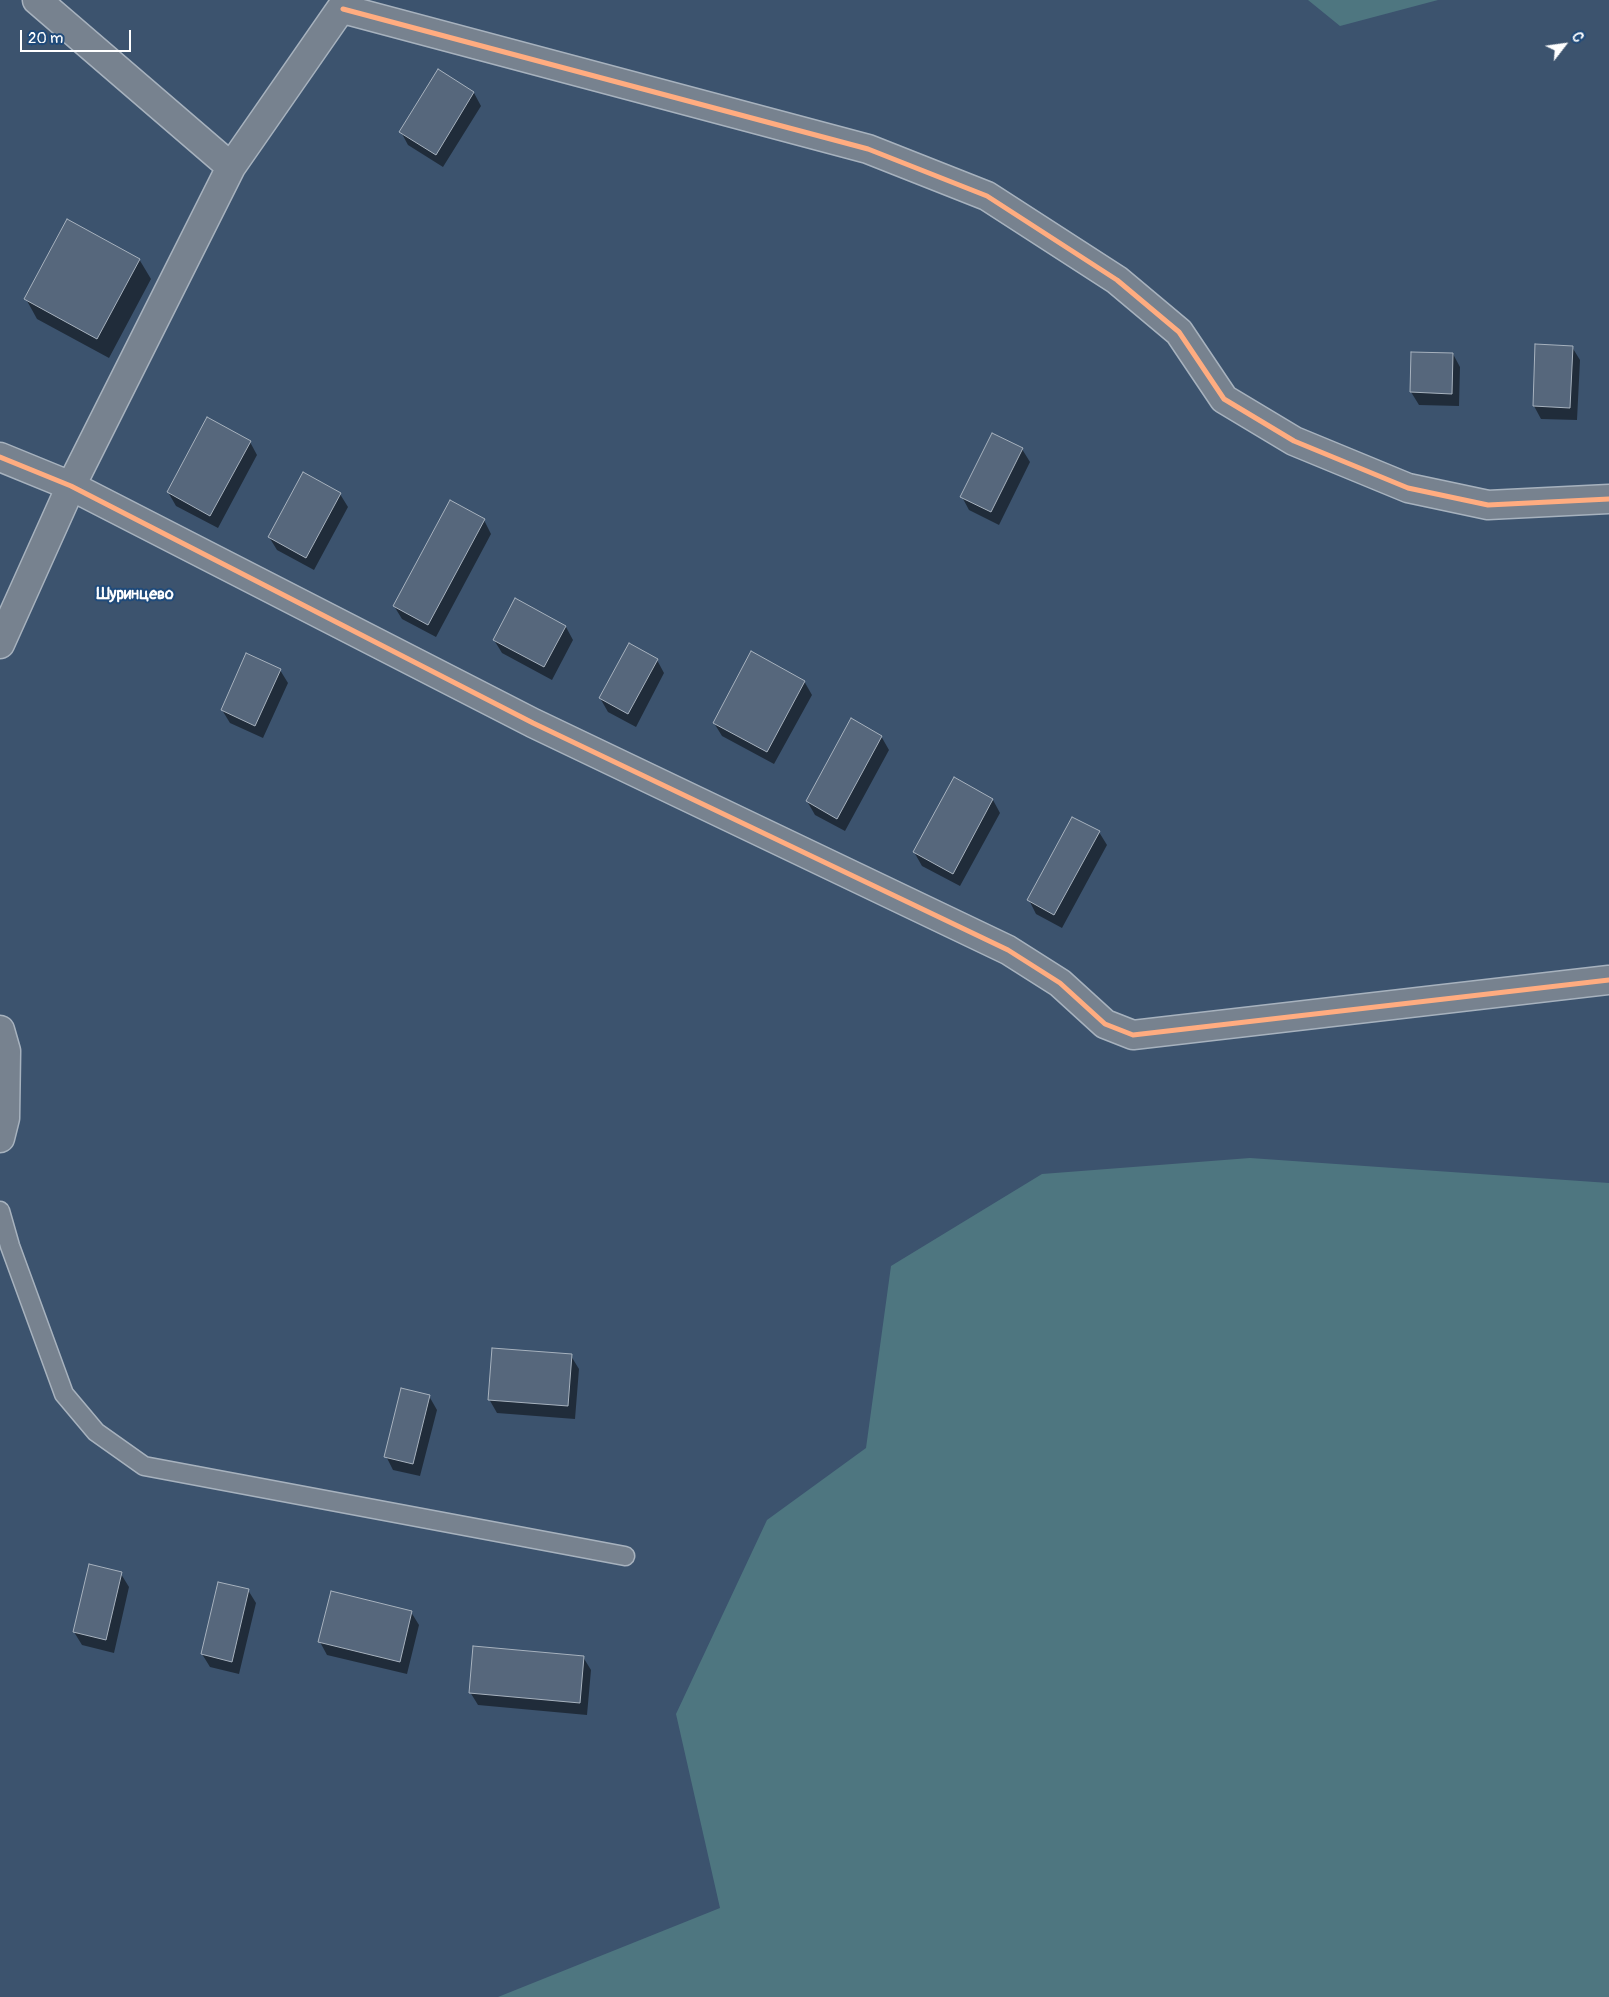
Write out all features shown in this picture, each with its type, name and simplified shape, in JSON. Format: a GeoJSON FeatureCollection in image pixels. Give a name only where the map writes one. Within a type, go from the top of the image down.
{"type":"FeatureCollection","features":[{"type":"Feature","properties":{"kind":"street"},"geometry":{"type":"LineString","coordinates":[[37,0],[231,167]]}},
{"type":"Feature","properties":{"kind":"street"},"geometry":{"type":"LineString","coordinates":[[0,644],[71,486],[231,167],[345,5],[868,149],[987,196],[1116,280],[1179,332],[1224,399],[1294,441],[1408,488],[1488,505],[1609,499]]}},
{"type":"Feature","properties":{"kind":"street"},"geometry":{"type":"LineString","coordinates":[[0,457],[71,486],[533,723],[1008,950],[1060,983],[1105,1024],[1134,1035],[1609,980]]}},
{"type":"Feature","properties":{"kind":"street"},"geometry":{"type":"LineString","coordinates":[[0,1030],[6,1051],[5,1118],[0,1138]]}},
{"type":"Feature","properties":{"kind":"lane"},"geometry":{"type":"LineString","coordinates":[[0,1210],[10,1246],[64,1394],[96,1432],[144,1466],[625,1556]]}},
{"type":"Feature","properties":{"kind":"green space"},"geometry":{"type":"Polygon","coordinates":[[[1308,0],[1438,0],[1340,26],[1308,0]]]}},
{"type":"Feature","properties":{"kind":"green space"},"geometry":{"type":"Polygon","coordinates":[[[1250,1158],[1609,1183],[1609,1997],[498,1997],[720,1908],[676,1714],[767,1520],[866,1448],[891,1266],[1042,1174],[1250,1158]]]}},
{"type":"Feature","properties":{"kind":"building"},"geometry":{"type":"Polygon","coordinates":[[[438,69],[474,92],[436,155],[399,132],[438,69]]]}},
{"type":"Feature","properties":{"kind":"building"},"geometry":{"type":"Polygon","coordinates":[[[67,219],[140,259],[97,339],[24,299],[67,219]]]}},
{"type":"Feature","properties":{"kind":"building"},"geometry":{"type":"Polygon","coordinates":[[[1535,344],[1573,346],[1570,408],[1533,406],[1535,344]]]}},
{"type":"Feature","properties":{"kind":"building"},"geometry":{"type":"Polygon","coordinates":[[[1411,352],[1453,353],[1452,394],[1410,392],[1411,352]]]}},
{"type":"Feature","properties":{"kind":"building"},"geometry":{"type":"Polygon","coordinates":[[[207,417],[251,441],[210,516],[167,492],[207,417]]]}},
{"type":"Feature","properties":{"kind":"building"},"geometry":{"type":"Polygon","coordinates":[[[992,433],[1023,448],[991,512],[960,497],[992,433]]]}},
{"type":"Feature","properties":{"kind":"building"},"geometry":{"type":"Polygon","coordinates":[[[303,472],[341,493],[306,558],[268,537],[303,472]]]}},
{"type":"Feature","properties":{"kind":"building"},"geometry":{"type":"Polygon","coordinates":[[[450,500],[485,519],[428,625],[393,606],[450,500]]]}},
{"type":"Feature","properties":{"kind":"building"},"geometry":{"type":"Polygon","coordinates":[[[515,598],[566,626],[544,667],[493,640],[515,598]]]}},
{"type":"Feature","properties":{"kind":"building"},"geometry":{"type":"Polygon","coordinates":[[[629,643],[658,659],[628,714],[599,698],[629,643]]]}},
{"type":"Feature","properties":{"kind":"building"},"geometry":{"type":"Polygon","coordinates":[[[751,651],[805,681],[767,752],[713,723],[751,651]]]}},
{"type":"Feature","properties":{"kind":"building"},"geometry":{"type":"Polygon","coordinates":[[[246,653],[281,669],[255,726],[221,710],[246,653]]]}},
{"type":"Feature","properties":{"kind":"building"},"geometry":{"type":"Polygon","coordinates":[[[851,718],[882,736],[837,819],[806,801],[851,718]]]}},
{"type":"Feature","properties":{"kind":"building"},"geometry":{"type":"Polygon","coordinates":[[[954,777],[993,799],[953,874],[913,852],[954,777]]]}},
{"type":"Feature","properties":{"kind":"building"},"geometry":{"type":"Polygon","coordinates":[[[1072,817],[1100,831],[1054,915],[1027,900],[1072,817]]]}},
{"type":"Feature","properties":{"kind":"building"},"geometry":{"type":"Polygon","coordinates":[[[492,1348],[572,1354],[568,1406],[488,1400],[492,1348]]]}},
{"type":"Feature","properties":{"kind":"building"},"geometry":{"type":"Polygon","coordinates":[[[401,1388],[430,1395],[413,1464],[384,1457],[401,1388]]]}},
{"type":"Feature","properties":{"kind":"building"},"geometry":{"type":"Polygon","coordinates":[[[89,1564],[122,1572],[106,1640],[73,1632],[89,1564]]]}},
{"type":"Feature","properties":{"kind":"building"},"geometry":{"type":"Polygon","coordinates":[[[218,1582],[249,1589],[232,1662],[201,1654],[218,1582]]]}},
{"type":"Feature","properties":{"kind":"building"},"geometry":{"type":"Polygon","coordinates":[[[331,1591],[412,1611],[400,1662],[318,1642],[331,1591]]]}},
{"type":"Feature","properties":{"kind":"building"},"geometry":{"type":"Polygon","coordinates":[[[473,1646],[584,1656],[580,1703],[469,1693],[473,1646]]]}},
{"type":"Feature","properties":{"kind":"cycle path"},"geometry":{"type":"LineString","coordinates":[[343,9],[868,149],[987,196],[1117,280],[1179,332],[1224,399],[1294,441],[1408,488],[1488,505],[1609,499]]}},
{"type":"Feature","properties":{"kind":"cycle path"},"geometry":{"type":"LineString","coordinates":[[0,457],[71,486],[533,723],[1008,950],[1060,983],[1105,1024],[1133,1035],[1609,980]]}},
{"type":"Feature","properties":{"kind":"district","name":"Шуринцево"},"geometry":{"type":"Point","coordinates":[135,595]}}]}
